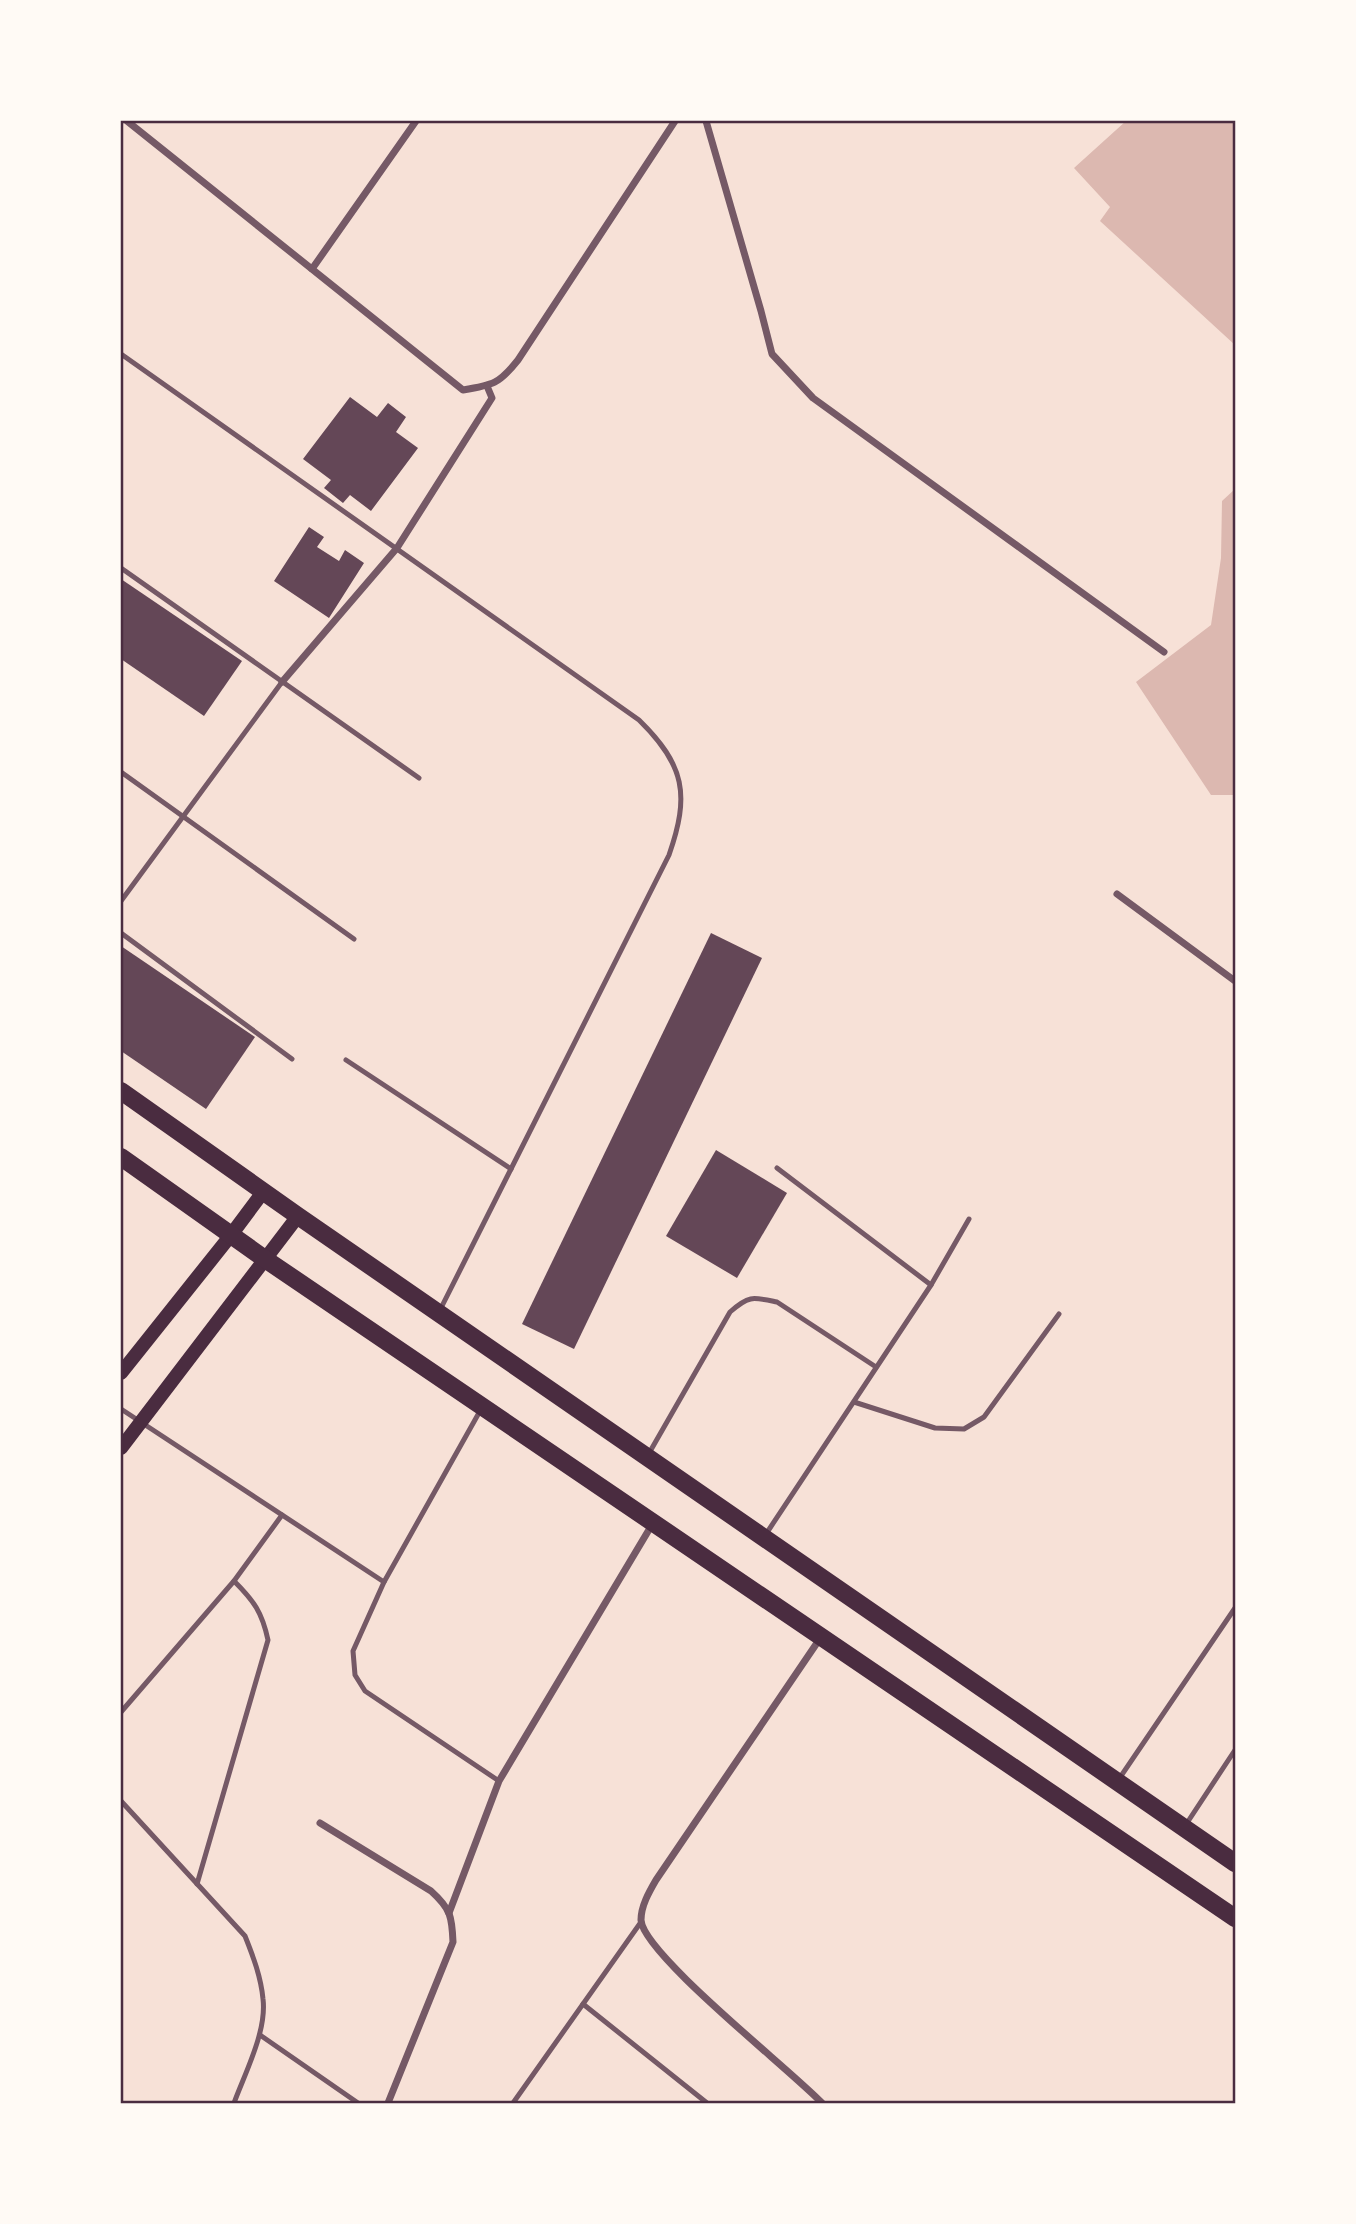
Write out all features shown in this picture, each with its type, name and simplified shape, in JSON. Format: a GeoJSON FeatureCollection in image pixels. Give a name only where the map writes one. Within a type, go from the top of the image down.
{"type":"FeatureCollection","features":[{"type":"Feature","properties":{"kind":"main road"},"geometry":{"type":"LineString","coordinates":[[121,1091],[263,1192],[1235,1863]]}},
{"type":"Feature","properties":{"kind":"main road"},"geometry":{"type":"LineString","coordinates":[[121,1157],[265,1259],[1235,1918]]}},
{"type":"Feature","properties":{"kind":"main road"},"geometry":{"type":"LineString","coordinates":[[121,1373],[263,1192]]}},
{"type":"Feature","properties":{"kind":"main road"},"geometry":{"type":"LineString","coordinates":[[121,1448],[298,1216]]}},
{"type":"Feature","properties":{"kind":"street"},"geometry":{"type":"LineString","coordinates":[[127,121],[463,390],[487,386],[504,378],[675,121]]}},
{"type":"Feature","properties":{"kind":"street"},"geometry":{"type":"LineString","coordinates":[[312,269],[416,121]]}},
{"type":"Feature","properties":{"kind":"street"},"geometry":{"type":"LineString","coordinates":[[706,121],[772,354],[814,398],[1164,652]]}},
{"type":"Feature","properties":{"kind":"street"},"geometry":{"type":"LineString","coordinates":[[282,681],[397,548],[492,398],[487,386]]}},
{"type":"Feature","properties":{"kind":"street"},"geometry":{"type":"LineString","coordinates":[[1117,894],[1235,981]]}},
{"type":"Feature","properties":{"kind":"street"},"geometry":{"type":"LineString","coordinates":[[449,1913],[499,1781],[654,1523]]}},
{"type":"Feature","properties":{"kind":"street"},"geometry":{"type":"LineString","coordinates":[[821,1636],[656,1880],[644,1902],[641,1922],[652,1944],[681,1975],[822,2103]]}},
{"type":"Feature","properties":{"kind":"street"},"geometry":{"type":"LineString","coordinates":[[320,1823],[431,1891],[444,1903],[452,1918],[453,1942],[388,2103]]}},
{"type":"Feature","properties":{"kind":"lane"},"geometry":{"type":"LineString","coordinates":[[121,354],[639,720],[661,741],[673,761],[681,789],[680,825],[669,855],[439,1312]]}},
{"type":"Feature","properties":{"kind":"lane"},"geometry":{"type":"LineString","coordinates":[[121,568],[419,778]]}},
{"type":"Feature","properties":{"kind":"lane"},"geometry":{"type":"LineString","coordinates":[[121,901],[282,681]]}},
{"type":"Feature","properties":{"kind":"lane"},"geometry":{"type":"LineString","coordinates":[[121,772],[354,939]]}},
{"type":"Feature","properties":{"kind":"lane"},"geometry":{"type":"LineString","coordinates":[[121,933],[292,1059]]}},
{"type":"Feature","properties":{"kind":"lane"},"geometry":{"type":"LineString","coordinates":[[346,1060],[511,1169]]}},
{"type":"Feature","properties":{"kind":"lane"},"geometry":{"type":"LineString","coordinates":[[777,1168],[931,1285]]}},
{"type":"Feature","properties":{"kind":"lane"},"geometry":{"type":"LineString","coordinates":[[764,1537],[931,1285],[969,1219]]}},
{"type":"Feature","properties":{"kind":"lane"},"geometry":{"type":"LineString","coordinates":[[647,1457],[730,1312],[744,1300],[759,1298],[777,1301],[876,1367]]}},
{"type":"Feature","properties":{"kind":"lane"},"geometry":{"type":"LineString","coordinates":[[854,1402],[935,1428],[964,1429],[984,1417],[1059,1314]]}},
{"type":"Feature","properties":{"kind":"lane"},"geometry":{"type":"LineString","coordinates":[[482,1406],[384,1582],[353,1651],[355,1675],[365,1691],[499,1781]]}},
{"type":"Feature","properties":{"kind":"lane"},"geometry":{"type":"LineString","coordinates":[[121,1409],[384,1582]]}},
{"type":"Feature","properties":{"kind":"lane"},"geometry":{"type":"LineString","coordinates":[[121,1712],[234,1581],[282,1515]]}},
{"type":"Feature","properties":{"kind":"lane"},"geometry":{"type":"LineString","coordinates":[[197,1884],[268,1640],[263,1619],[255,1603],[234,1581]]}},
{"type":"Feature","properties":{"kind":"lane"},"geometry":{"type":"LineString","coordinates":[[1117,1781],[1235,1608]]}},
{"type":"Feature","properties":{"kind":"lane"},"geometry":{"type":"LineString","coordinates":[[1184,1827],[1235,1750]]}},
{"type":"Feature","properties":{"kind":"lane"},"geometry":{"type":"LineString","coordinates":[[121,1801],[245,1936],[254,1960],[264,2001],[260,2035],[234,2103]]}},
{"type":"Feature","properties":{"kind":"lane"},"geometry":{"type":"LineString","coordinates":[[513,2103],[641,1922]]}},
{"type":"Feature","properties":{"kind":"lane"},"geometry":{"type":"LineString","coordinates":[[583,2004],[707,2103]]}},
{"type":"Feature","properties":{"kind":"lane"},"geometry":{"type":"LineString","coordinates":[[260,2035],[358,2103]]}},
{"type":"Feature","properties":{"kind":"shaded area"},"geometry":{"type":"Polygon","coordinates":[[[1126,121],[1235,121],[1235,345],[1100,221],[1110,207],[1074,168],[1126,121]]]}},
{"type":"Feature","properties":{"kind":"shaded area"},"geometry":{"type":"Polygon","coordinates":[[[1235,489],[1235,795],[1211,795],[1136,682],[1211,625],[1221,558],[1222,501],[1235,489]]]}},
{"type":"Feature","properties":{"kind":"building"},"geometry":{"type":"Polygon","coordinates":[[[350,397],[377,417],[388,403],[406,417],[396,432],[418,448],[371,511],[350,495],[343,503],[324,488],[331,480],[303,459],[350,397]]]}},
{"type":"Feature","properties":{"kind":"building"},"geometry":{"type":"Polygon","coordinates":[[[309,527],[324,537],[317,547],[339,561],[345,550],[364,563],[329,618],[274,581],[309,527]]]}},
{"type":"Feature","properties":{"kind":"building"},"geometry":{"type":"Polygon","coordinates":[[[121,579],[242,661],[204,716],[121,659],[121,579]]]}},
{"type":"Feature","properties":{"kind":"building"},"geometry":{"type":"Polygon","coordinates":[[[711,933],[762,958],[574,1349],[522,1324],[711,933]]]}},
{"type":"Feature","properties":{"kind":"building"},"geometry":{"type":"Polygon","coordinates":[[[121,946],[255,1037],[206,1109],[121,1051],[121,946]]]}},
{"type":"Feature","properties":{"kind":"building"},"geometry":{"type":"Polygon","coordinates":[[[716,1150],[787,1193],[737,1278],[666,1236],[716,1150]]]}}]}
